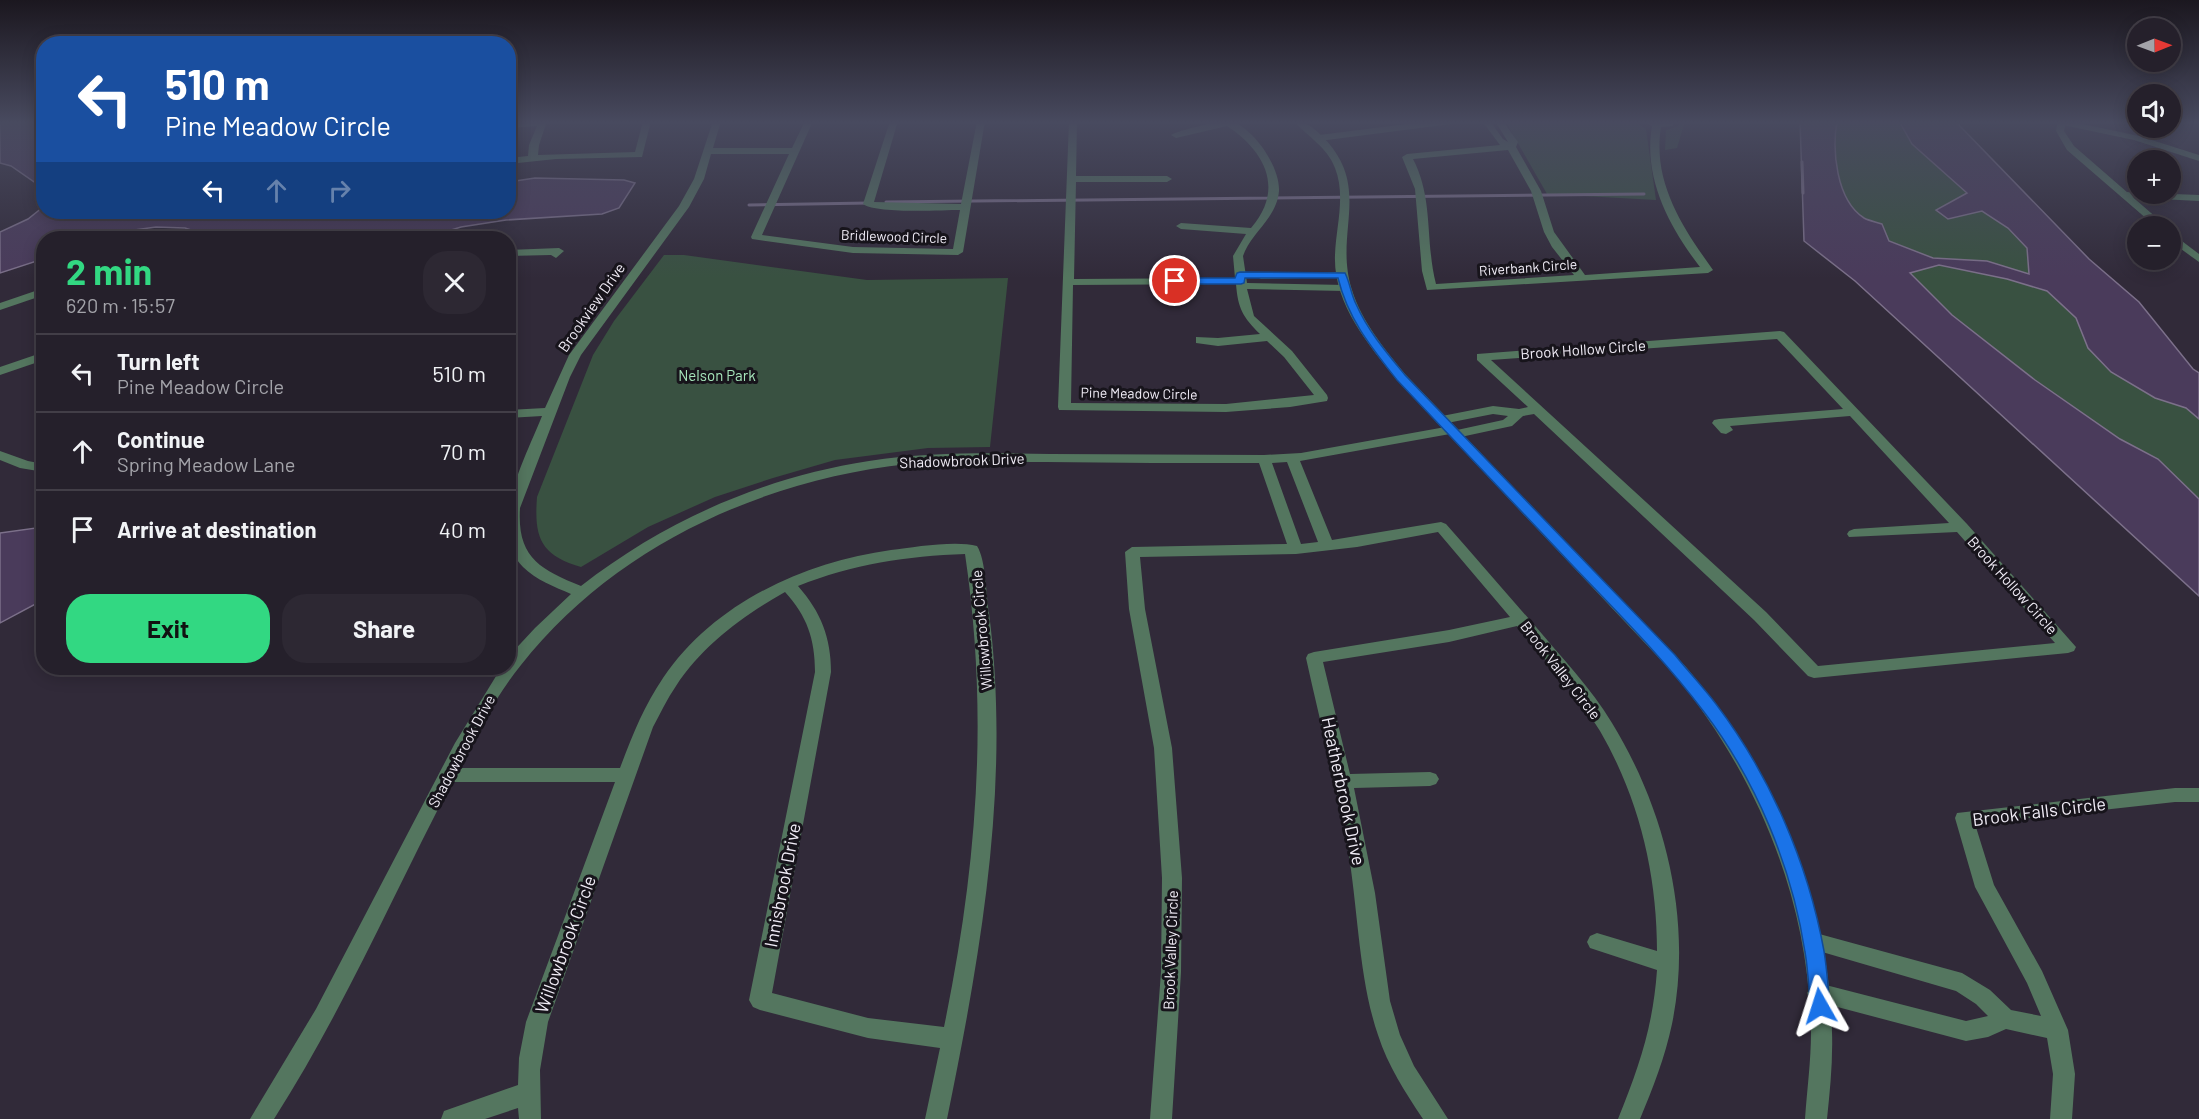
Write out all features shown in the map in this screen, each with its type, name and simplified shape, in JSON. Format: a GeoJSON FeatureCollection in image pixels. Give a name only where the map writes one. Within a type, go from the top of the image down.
{"type":"FeatureCollection","features":[{"type":"Feature","properties":{"kind":"street","name":"Brookview Drive"},"geometry":{"type":"LineString","coordinates":[[516,500],[568,370],[587,336],[689,200],[701,173]]}},
{"type":"Feature","properties":{"kind":"street","name":"Bridlewood Circle"},"geometry":{"type":"LineString","coordinates":[[785,173],[756,237],[864,251],[958,252],[972,173]]}},
{"type":"Feature","properties":{"kind":"street"},"geometry":{"type":"LineString","coordinates":[[878,173],[868,204],[900,207],[966,207]]}},
{"type":"Feature","properties":{"kind":"street","name":"Pine Meadow Circle"},"geometry":{"type":"LineString","coordinates":[[1072,173],[1064,407],[1230,409],[1322,398],[1288,354],[1249,317],[1245,308],[1240,248],[1272,202],[1273,173]]}},
{"type":"Feature","properties":{"kind":"street"},"geometry":{"type":"LineString","coordinates":[[1342,173],[1346,187],[1340,256],[1344,281],[1357,319],[1371,341],[1401,377],[1656,644],[1711,709],[1744,759],[1769,806],[1791,862],[1804,903],[1812,941],[1821,1018],[1821,1073],[1816,1119]]}},
{"type":"Feature","properties":{"kind":"street","name":"Riverbank Circle"},"geometry":{"type":"LineString","coordinates":[[1415,173],[1422,189],[1424,202],[1424,259],[1431,288],[1708,270],[1678,229],[1664,197],[1660,173]]}},
{"type":"Feature","properties":{"kind":"street"},"geometry":{"type":"LineString","coordinates":[[1526,173],[1536,191],[1549,232],[1582,279]]}},
{"type":"Feature","properties":{"kind":"street"},"geometry":{"type":"LineString","coordinates":[[2099,173],[2149,216]]}},
{"type":"Feature","properties":{"kind":"street"},"geometry":{"type":"LineString","coordinates":[[1072,179],[1167,179]]}},
{"type":"Feature","properties":{"kind":"street"},"geometry":{"type":"LineString","coordinates":[[2124,195],[2199,198]]}},
{"type":"Feature","properties":{"kind":"street"},"geometry":{"type":"LineString","coordinates":[[1181,226],[1253,231]]}},
{"type":"Feature","properties":{"kind":"street"},"geometry":{"type":"LineString","coordinates":[[2181,244],[2199,259]]}},
{"type":"Feature","properties":{"kind":"street"},"geometry":{"type":"LineString","coordinates":[[516,253],[559,251],[556,255]]}},
{"type":"Feature","properties":{"kind":"street"},"geometry":{"type":"LineString","coordinates":[[1068,282],[1344,281]]}},
{"type":"Feature","properties":{"kind":"street"},"geometry":{"type":"LineString","coordinates":[[0,307],[36,294]]}},
{"type":"Feature","properties":{"kind":"street","name":"Brook Hollow Circle"},"geometry":{"type":"LineString","coordinates":[[1780,335],[1854,412],[2068,647],[1814,672],[1760,616],[1481,357],[1780,335]]}},
{"type":"Feature","properties":{"kind":"street"},"geometry":{"type":"LineString","coordinates":[[1200,340],[1218,342],[1269,337]]}},
{"type":"Feature","properties":{"kind":"street"},"geometry":{"type":"LineString","coordinates":[[0,371],[36,359]]}},
{"type":"Feature","properties":{"kind":"street"},"geometry":{"type":"LineString","coordinates":[[1450,428],[1493,410],[1519,413],[1538,410]]}},
{"type":"Feature","properties":{"kind":"street"},"geometry":{"type":"LineString","coordinates":[[516,414],[550,412]]}},
{"type":"Feature","properties":{"kind":"street"},"geometry":{"type":"LineString","coordinates":[[1726,430],[1719,423],[1854,412]]}},
{"type":"Feature","properties":{"kind":"street"},"geometry":{"type":"LineString","coordinates":[[1450,428],[1507,423],[1519,413]]}},
{"type":"Feature","properties":{"kind":"street","name":"Shadowbrook Drive"},"geometry":{"type":"LineString","coordinates":[[516,660],[582,593],[616,567],[681,527],[737,501],[837,471],[939,458],[1264,459],[1292,457],[1450,428]]}},
{"type":"Feature","properties":{"kind":"street"},"geometry":{"type":"LineString","coordinates":[[0,455],[36,467]]}},
{"type":"Feature","properties":{"kind":"street"},"geometry":{"type":"LineString","coordinates":[[1292,457],[1327,546]]}},
{"type":"Feature","properties":{"kind":"street"},"geometry":{"type":"LineString","coordinates":[[1264,459],[1296,549]]}},
{"type":"Feature","properties":{"kind":"street","name":"Brook Valley Circle"},"geometry":{"type":"LineString","coordinates":[[1161,1119],[1171,972],[1170,843],[1163,748],[1137,609],[1132,552],[1296,549],[1441,527],[1583,694],[1606,728],[1641,800],[1654,836],[1664,881],[1668,922],[1665,1000],[1654,1054],[1629,1119]]}},
{"type":"Feature","properties":{"kind":"street"},"geometry":{"type":"LineString","coordinates":[[1854,534],[1962,528]]}},
{"type":"Feature","properties":{"kind":"street","name":"Brookview Drive"},"geometry":{"type":"LineString","coordinates":[[516,547],[539,573],[582,593]]}},
{"type":"Feature","properties":{"kind":"street","name":"Willowbrook Circle"},"geometry":{"type":"LineString","coordinates":[[530,1119],[528,1093],[530,1051],[537,1022],[653,706],[667,683],[686,659],[724,624],[745,608],[788,585],[833,567],[870,557],[931,549],[972,549],[984,639],[987,686],[986,794],[981,856],[967,960],[954,1039],[936,1119]]}},
{"type":"Feature","properties":{"kind":"street","name":"Innisbrook Drive"},"geometry":{"type":"LineString","coordinates":[[788,585],[806,605],[818,626],[824,651],[824,672],[760,1000],[867,1028],[954,1039]]}},
{"type":"Feature","properties":{"kind":"street","name":"Heatherbrook Drive"},"geometry":{"type":"LineString","coordinates":[[1437,1119],[1406,1074],[1389,1036],[1379,1001],[1365,893],[1343,781],[1314,658],[1449,636],[1521,620]]}},
{"type":"Feature","properties":{"kind":"street","name":"Shadowbrook Drive"},"geometry":{"type":"LineString","coordinates":[[261,1119],[322,1023],[447,775],[492,693],[505,675]]}},
{"type":"Feature","properties":{"kind":"street"},"geometry":{"type":"LineString","coordinates":[[447,775],[627,775]]}},
{"type":"Feature","properties":{"kind":"street"},"geometry":{"type":"LineString","coordinates":[[1343,781],[1430,779]]}},
{"type":"Feature","properties":{"kind":"street","name":"Brook Falls Circle"},"geometry":{"type":"LineString","coordinates":[[2061,1119],[2064,1074],[2057,1030],[2043,993],[1985,887],[1964,818],[2175,795],[2199,795]]}},
{"type":"Feature","properties":{"kind":"street"},"geometry":{"type":"LineString","coordinates":[[1812,941],[1962,982],[2006,1018],[2057,1030]]}},
{"type":"Feature","properties":{"kind":"street"},"geometry":{"type":"LineString","coordinates":[[1597,942],[1668,964]]}},
{"type":"Feature","properties":{"kind":"street"},"geometry":{"type":"LineString","coordinates":[[1818,993],[1966,1031],[1988,1027],[2006,1018]]}},
{"type":"Feature","properties":{"kind":"street"},"geometry":{"type":"LineString","coordinates":[[452,1119],[528,1093]]}},
{"type":"Feature","properties":{"kind":"green space"},"geometry":{"type":"Polygon","coordinates":[[[1535,173],[1652,173],[1656,200],[1547,194],[1535,173]]]}},
{"type":"Feature","properties":{"kind":"green space"},"geometry":{"type":"Polygon","coordinates":[[[1833,173],[1966,173],[2199,411],[2199,529],[1901,283],[1834,201],[1833,173]]]}},
{"type":"Feature","properties":{"kind":"green space","name":"Nelson Park"},"geometry":{"type":"Polygon","coordinates":[[[664,255],[684,255],[867,280],[1008,278],[990,447],[928,448],[835,460],[715,497],[648,527],[581,567],[556,557],[542,542],[539,534],[537,497],[593,355],[614,321],[664,255]]]}},
{"type":"Feature","properties":{"kind":"shaded area"},"geometry":{"type":"Polygon","coordinates":[[[22,173],[36,173],[36,183],[22,173]]]}},
{"type":"Feature","properties":{"kind":"shaded area"},"geometry":{"type":"Polygon","coordinates":[[[1802,173],[1838,173],[1847,199],[1855,210],[1866,219],[1882,224],[1889,241],[1933,258],[1987,261],[2029,274],[2027,248],[2008,228],[1982,211],[1948,219],[1936,210],[1967,193],[1945,173],[2006,173],[2089,259],[2139,302],[2193,369],[2199,373],[2199,419],[2186,408],[2155,398],[2111,372],[2088,348],[2076,318],[2047,291],[2007,279],[1939,265],[1910,273],[1952,315],[2035,380],[2120,439],[2158,459],[2199,499],[2199,596],[1855,281],[1804,241],[1802,173]]]}},
{"type":"Feature","properties":{"kind":"shaded area"},"geometry":{"type":"Polygon","coordinates":[[[535,178],[624,180],[635,183],[619,208],[602,214],[506,220],[448,231],[194,231],[185,228],[156,227],[127,231],[36,231],[36,261],[0,273],[0,232],[28,219],[36,213],[36,219],[516,219],[516,181],[535,178]]]}},
{"type":"Feature","properties":{"kind":"shaded area"},"geometry":{"type":"Polygon","coordinates":[[[36,528],[36,604],[0,623],[0,533],[36,528]]]}},
{"type":"Feature","properties":{"kind":"waterway"},"geometry":{"type":"LineString","coordinates":[[1802,173],[1803,193]]}},
{"type":"Feature","properties":{"kind":"waterway"},"geometry":{"type":"LineString","coordinates":[[886,202],[1644,194]]}},
{"type":"Feature","properties":{"kind":"waterway"},"geometry":{"type":"LineString","coordinates":[[749,205],[869,203]]}},
{"type":"Feature","properties":{"kind":"route"},"geometry":{"type":"LineString","coordinates":[[1175,281],[1241,281],[1240,275],[1275,277],[1342,275],[1349,301],[1371,341],[1401,377],[1670,658],[1711,709],[1744,759],[1769,806],[1788,852],[1804,903],[1815,952],[1820,1006]]}}]}
